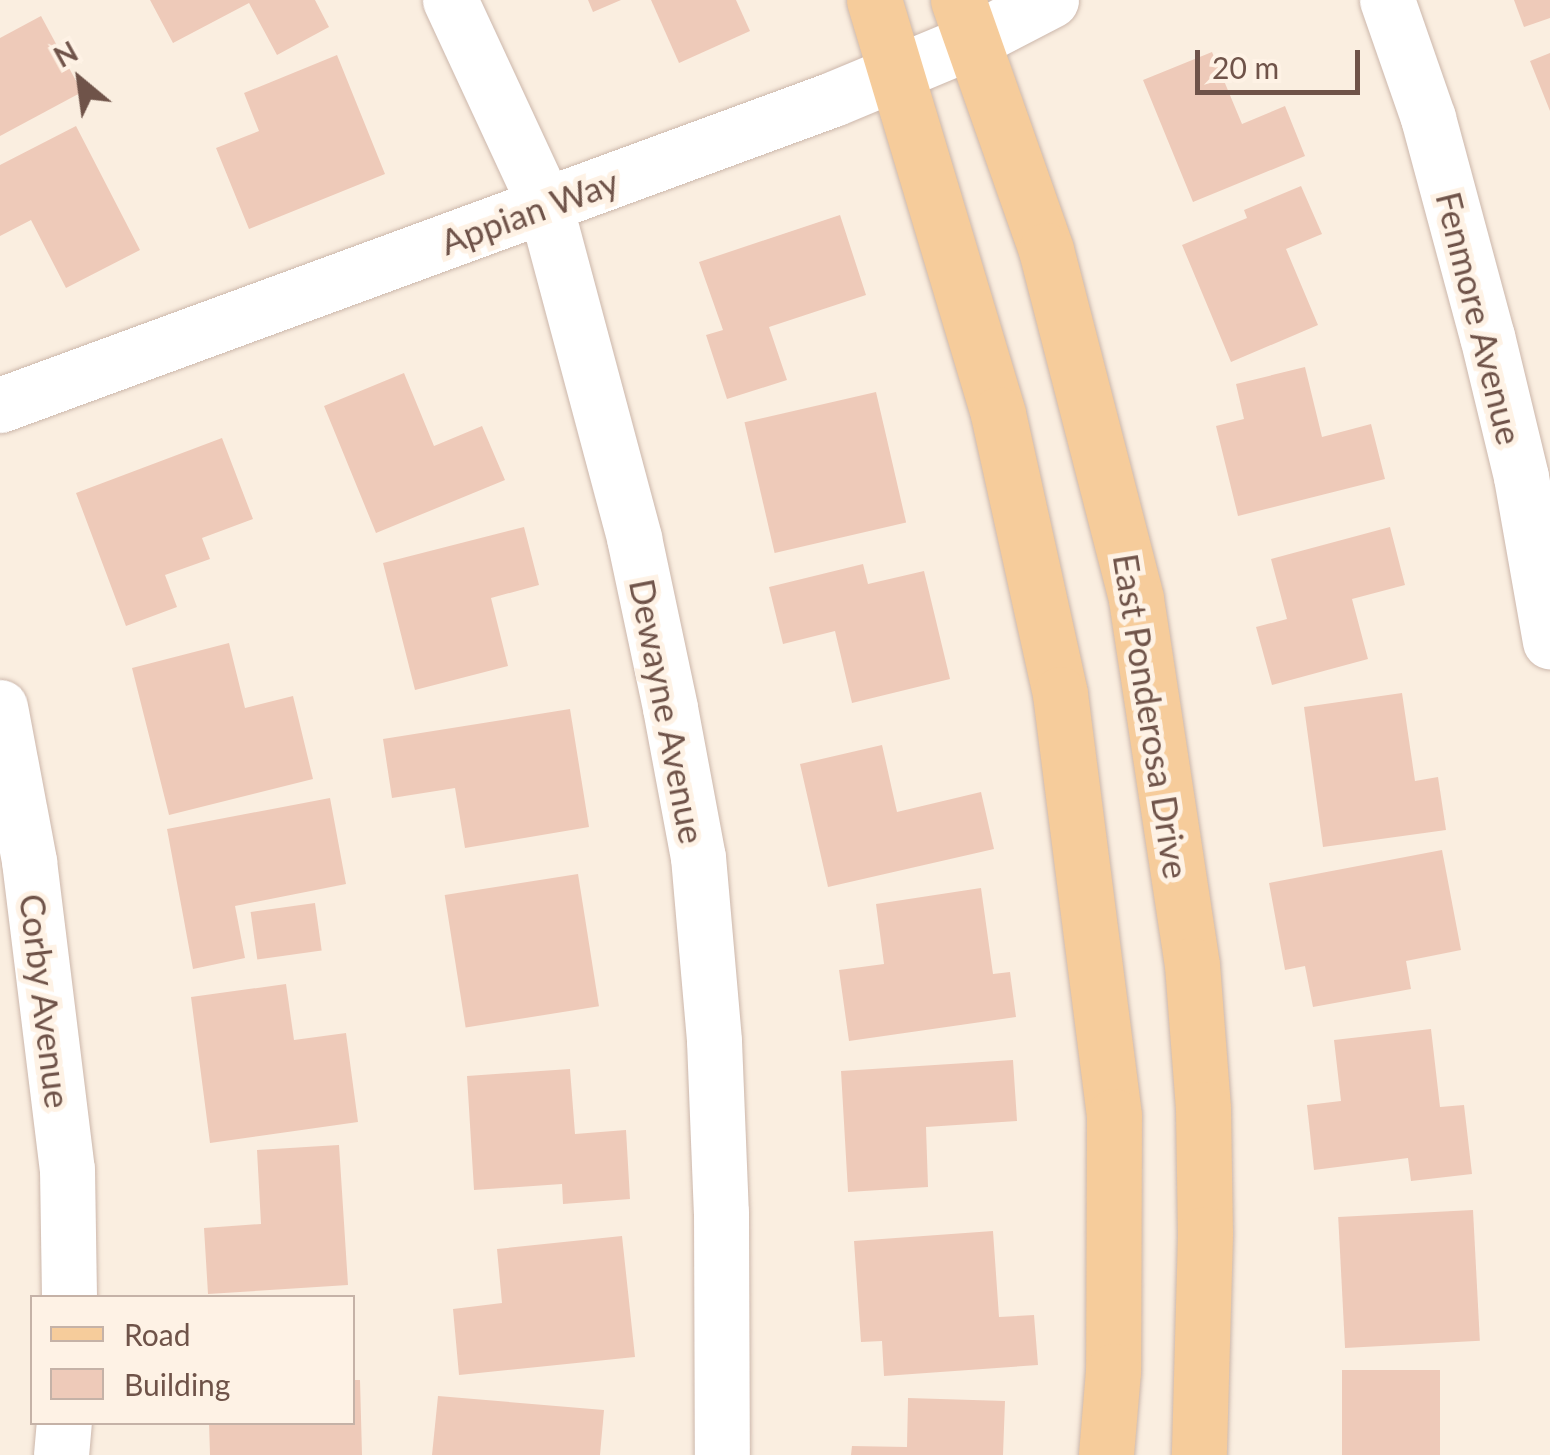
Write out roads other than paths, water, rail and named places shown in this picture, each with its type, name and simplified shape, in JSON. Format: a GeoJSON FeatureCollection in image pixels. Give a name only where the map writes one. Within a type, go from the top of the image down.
{"type":"FeatureCollection","features":[{"type":"Feature","properties":{"kind":"main road"},"geometry":{"type":"LineString","coordinates":[[874,0],[899,72],[998,414],[1060,694],[1114,1116],[1113,1352],[1106,1455]]}},
{"type":"Feature","properties":{"kind":"main road","name":"East Ponderosa Drive"},"geometry":{"type":"LineString","coordinates":[[965,20],[1046,250],[1136,599],[1192,965],[1202,1091],[1205,1234],[1199,1455]]}},
{"type":"Feature","properties":{"kind":"street","name":"Dewayne Avenue"},"geometry":{"type":"LineString","coordinates":[[450,0],[545,205],[634,538],[698,856],[714,1041],[721,1212],[722,1455]]}},
{"type":"Feature","properties":{"kind":"street","name":"Appian Way"},"geometry":{"type":"LineString","coordinates":[[0,405],[899,72],[965,20],[1051,0]]}},
{"type":"Feature","properties":{"kind":"street","name":"Fenmore Avenue"},"geometry":{"type":"LineString","coordinates":[[1387,0],[1428,118],[1487,336],[1521,478],[1550,641]]}},
{"type":"Feature","properties":{"kind":"street","name":"Corby Avenue"},"geometry":{"type":"LineString","coordinates":[[0,707],[28,861],[65,1150],[69,1295]]}},
{"type":"Feature","properties":{"kind":"street"},"geometry":{"type":"LineString","coordinates":[[61,1455],[64,1425]]}}]}
